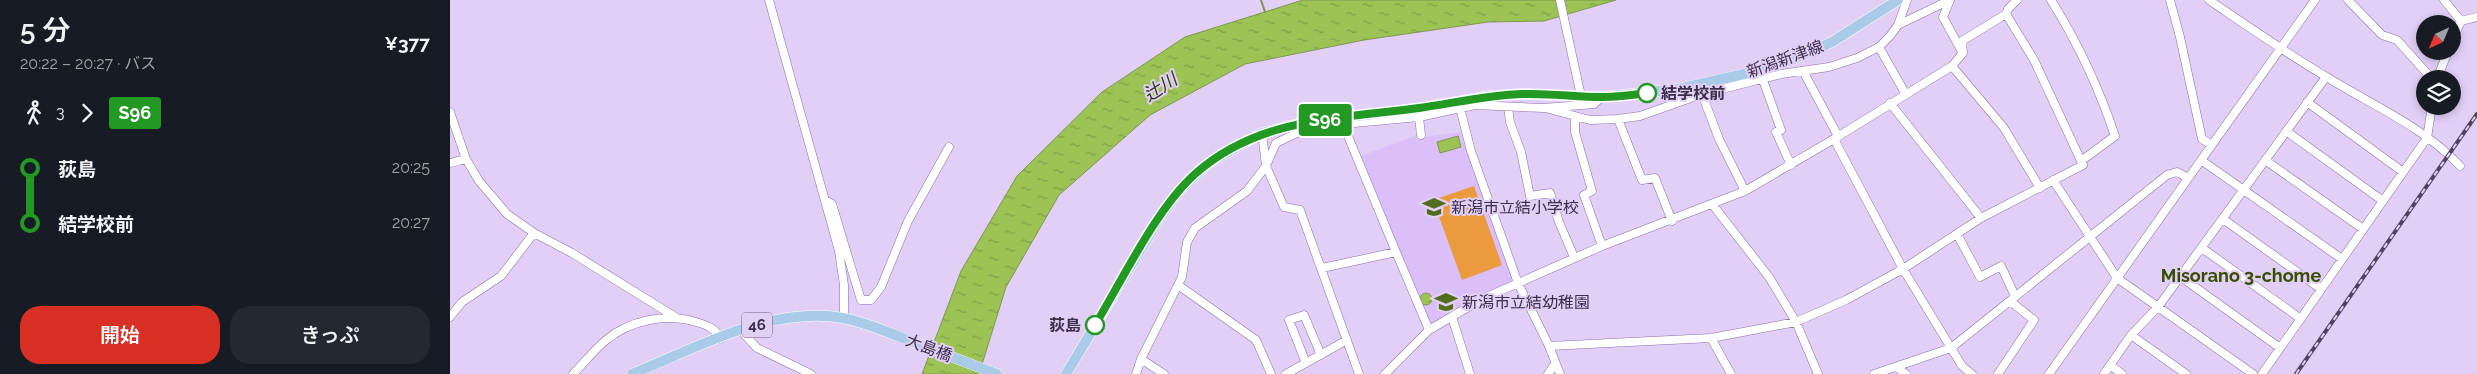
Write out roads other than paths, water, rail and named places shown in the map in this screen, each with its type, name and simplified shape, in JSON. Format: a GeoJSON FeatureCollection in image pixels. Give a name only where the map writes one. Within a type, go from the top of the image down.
{"type":"FeatureCollection","features":[{"type":"Feature","properties":{"kind":"main road","name":"新潟新津線"},"geometry":{"type":"LineString","coordinates":[[1066,374],[1161,216],[1180,190],[1209,163],[1262,133],[1301,123],[1420,112],[1489,96],[1524,94],[1602,97],[1678,90],[1753,72],[1792,60],[1832,42],[1905,0]]}},
{"type":"Feature","properties":{"kind":"main road","name":"46"},"geometry":{"type":"LineString","coordinates":[[632,374],[744,328],[808,315],[844,318]]}},
{"type":"Feature","properties":{"kind":"main road","name":"大島橋"},"geometry":{"type":"LineString","coordinates":[[844,318],[888,332],[997,374]]}},
{"type":"Feature","properties":{"kind":"street"},"geometry":{"type":"LineString","coordinates":[[769,0],[838,251],[844,285],[844,318]]}},
{"type":"Feature","properties":{"kind":"street"},"geometry":{"type":"LineString","coordinates":[[1560,0],[1581,96]]}},
{"type":"Feature","properties":{"kind":"street"},"geometry":{"type":"LineString","coordinates":[[1898,25],[1905,0]]}},
{"type":"Feature","properties":{"kind":"street"},"geometry":{"type":"LineString","coordinates":[[1544,108],[1574,116],[1605,121],[1640,116],[1702,94],[1781,74],[1829,67],[1857,58],[1879,47],[1898,25],[1950,0],[1943,17],[1963,53]]}},
{"type":"Feature","properties":{"kind":"street"},"geometry":{"type":"LineString","coordinates":[[1385,374],[1429,330],[1482,299],[1574,257],[1672,221],[1745,191],[1791,165],[1952,66],[1963,53],[1962,41],[2006,14],[2008,9],[2017,0]]}},
{"type":"Feature","properties":{"kind":"street"},"geometry":{"type":"LineString","coordinates":[[2051,0],[2072,33],[2093,78],[2115,136],[2081,161]]}},
{"type":"Feature","properties":{"kind":"street"},"geometry":{"type":"LineString","coordinates":[[2170,0],[2180,37],[2202,140],[2212,146]]}},
{"type":"Feature","properties":{"kind":"street"},"geometry":{"type":"LineString","coordinates":[[2209,0],[2326,77],[2427,138],[2445,150],[2460,166]]}},
{"type":"Feature","properties":{"kind":"street"},"geometry":{"type":"LineString","coordinates":[[2049,374],[2314,0]]}},
{"type":"Feature","properties":{"kind":"street"},"geometry":{"type":"LineString","coordinates":[[2348,0],[2382,35],[2396,40],[2424,70]]}},
{"type":"Feature","properties":{"kind":"street"},"geometry":{"type":"LineString","coordinates":[[2444,0],[2456,15]]}},
{"type":"Feature","properties":{"kind":"street"},"geometry":{"type":"LineString","coordinates":[[1549,346],[1710,338],[1796,322],[1846,300],[1903,269],[1981,218],[2083,165],[2034,60],[2006,14]]}},
{"type":"Feature","properties":{"kind":"street"},"geometry":{"type":"LineString","coordinates":[[2461,21],[2477,17]]}},
{"type":"Feature","properties":{"kind":"street"},"geometry":{"type":"LineString","coordinates":[[1879,47],[1906,93]]}},
{"type":"Feature","properties":{"kind":"street"},"geometry":{"type":"LineString","coordinates":[[1952,66],[2004,128],[2040,188]]}},
{"type":"Feature","properties":{"kind":"street"},"geometry":{"type":"LineString","coordinates":[[1803,71],[1903,269],[1962,366],[1972,374]]}},
{"type":"Feature","properties":{"kind":"street"},"geometry":{"type":"LineString","coordinates":[[2104,374],[2131,336],[2158,307],[2181,277],[2326,77]]}},
{"type":"Feature","properties":{"kind":"street"},"geometry":{"type":"LineString","coordinates":[[1763,80],[1781,130],[1776,132],[1791,165]]}},
{"type":"Feature","properties":{"kind":"street"},"geometry":{"type":"LineString","coordinates":[[1702,94],[1719,139],[1745,191]]}},
{"type":"Feature","properties":{"kind":"street"},"geometry":{"type":"LineString","coordinates":[[1474,105],[1489,96]]}},
{"type":"Feature","properties":{"kind":"street"},"geometry":{"type":"LineString","coordinates":[[1359,374],[1300,210],[1284,207],[1266,166],[1262,133],[1299,132],[1474,105],[1544,108],[1594,104],[1602,97]]}},
{"type":"Feature","properties":{"kind":"street"},"geometry":{"type":"LineString","coordinates":[[2307,102],[2403,172]]}},
{"type":"Feature","properties":{"kind":"street"},"geometry":{"type":"LineString","coordinates":[[1890,103],[1981,218]]}},
{"type":"Feature","properties":{"kind":"street"},"geometry":{"type":"LineString","coordinates":[[1563,105],[1605,121]]}},
{"type":"Feature","properties":{"kind":"street"},"geometry":{"type":"LineString","coordinates":[[1508,107],[1510,122],[1521,152],[1530,196],[1550,193],[1559,222],[1574,257]]}},
{"type":"Feature","properties":{"kind":"street"},"geometry":{"type":"LineString","coordinates":[[1460,108],[1471,151],[1518,283],[1549,346],[1560,374]]}},
{"type":"Feature","properties":{"kind":"street"},"geometry":{"type":"LineString","coordinates":[[450,112],[466,159],[479,181],[507,214],[534,233],[572,253],[677,318]]}},
{"type":"Feature","properties":{"kind":"street"},"geometry":{"type":"LineString","coordinates":[[1420,112],[1421,135]]}},
{"type":"Feature","properties":{"kind":"street"},"geometry":{"type":"LineString","coordinates":[[2262,374],[2427,138],[2431,115]]}},
{"type":"Feature","properties":{"kind":"street"},"geometry":{"type":"LineString","coordinates":[[1574,116],[1575,132],[1592,191],[1584,195],[1602,246]]}},
{"type":"Feature","properties":{"kind":"street"},"geometry":{"type":"LineString","coordinates":[[1618,119],[1642,180],[1655,178],[1672,221]]}},
{"type":"Feature","properties":{"kind":"street"},"geometry":{"type":"LineString","coordinates":[[1342,124],[1429,330]]}},
{"type":"Feature","properties":{"kind":"street"},"geometry":{"type":"LineString","coordinates":[[2286,131],[2383,201]]}},
{"type":"Feature","properties":{"kind":"street"},"geometry":{"type":"LineString","coordinates":[[1136,374],[1141,359],[1182,277],[1187,242],[1195,228],[1247,191],[1266,166],[1276,143],[1299,132]]}},
{"type":"Feature","properties":{"kind":"street"},"geometry":{"type":"LineString","coordinates":[[824,200],[832,204],[861,300],[870,300],[881,287],[908,221],[949,147]]}},
{"type":"Feature","properties":{"kind":"street"},"geometry":{"type":"LineString","coordinates":[[450,163],[466,159]]}},
{"type":"Feature","properties":{"kind":"street"},"geometry":{"type":"LineString","coordinates":[[2201,160],[2342,259]]}},
{"type":"Feature","properties":{"kind":"street"},"geometry":{"type":"LineString","coordinates":[[2265,160],[2363,229]]}},
{"type":"Feature","properties":{"kind":"street"},"geometry":{"type":"LineString","coordinates":[[1874,374],[1951,348],[2167,175],[2177,172],[2188,178]]}},
{"type":"Feature","properties":{"kind":"street"},"geometry":{"type":"LineString","coordinates":[[2053,180],[2118,278],[2253,374]]}},
{"type":"Feature","properties":{"kind":"street"},"geometry":{"type":"LineString","coordinates":[[1712,204],[1769,278],[1796,322],[1818,374]]}},
{"type":"Feature","properties":{"kind":"street"},"geometry":{"type":"LineString","coordinates":[[2222,219],[2321,290]]}},
{"type":"Feature","properties":{"kind":"street"},"geometry":{"type":"LineString","coordinates":[[450,317],[462,302],[501,276],[534,233]]}},
{"type":"Feature","properties":{"kind":"street"},"geometry":{"type":"LineString","coordinates":[[1957,234],[1980,277],[2001,266],[2013,298],[2034,320],[1998,374]]}},
{"type":"Feature","properties":{"kind":"street"},"geometry":{"type":"LineString","coordinates":[[2202,248],[2301,319]]}},
{"type":"Feature","properties":{"kind":"street"},"geometry":{"type":"LineString","coordinates":[[1322,268],[1396,252]]}},
{"type":"Feature","properties":{"kind":"street"},"geometry":{"type":"LineString","coordinates":[[2181,277],[2280,348]]}},
{"type":"Feature","properties":{"kind":"street"},"geometry":{"type":"LineString","coordinates":[[1178,285],[1256,340],[1271,374]]}},
{"type":"Feature","properties":{"kind":"street"},"geometry":{"type":"LineString","coordinates":[[1306,363],[1289,320],[1304,314],[1321,355]]}},
{"type":"Feature","properties":{"kind":"street"},"geometry":{"type":"LineString","coordinates":[[573,374],[606,340],[650,320],[666,317],[677,318],[711,327],[717,332],[720,339]]}},
{"type":"Feature","properties":{"kind":"street"},"geometry":{"type":"LineString","coordinates":[[1452,317],[1470,374]]}},
{"type":"Feature","properties":{"kind":"street"},"geometry":{"type":"LineString","coordinates":[[744,328],[745,335],[757,348],[810,374]]}},
{"type":"Feature","properties":{"kind":"street"},"geometry":{"type":"LineString","coordinates":[[2131,336],[2186,374]]}},
{"type":"Feature","properties":{"kind":"street"},"geometry":{"type":"LineString","coordinates":[[1710,338],[1731,374]]}},
{"type":"Feature","properties":{"kind":"street"},"geometry":{"type":"LineString","coordinates":[[1286,374],[1347,340]]}},
{"type":"Feature","properties":{"kind":"street"},"geometry":{"type":"LineString","coordinates":[[1141,359],[1164,374]]}},
{"type":"Feature","properties":{"kind":"street"},"geometry":{"type":"LineString","coordinates":[[1548,374],[1555,364]]}},
{"type":"Feature","properties":{"kind":"street"},"geometry":{"type":"LineString","coordinates":[[2110,365],[2122,374]]}},
{"type":"Feature","properties":{"kind":"street"},"geometry":{"type":"LineString","coordinates":[[1896,367],[1906,374]]}},
{"type":"Feature","properties":{"kind":"water","name":"辻川"},"geometry":{"type":"Polygon","coordinates":[[[1303,0],[1616,0],[1544,21],[1488,22],[1364,40],[1245,64],[1150,115],[1059,195],[1006,287],[979,374],[922,374],[961,271],[1017,176],[1102,92],[1185,37],[1303,0]]]}},
{"type":"Feature","properties":{"kind":"water"},"geometry":{"type":"Polygon","coordinates":[[[1458,136],[1461,147],[1440,153],[1437,142],[1458,136]]]}},
{"type":"Feature","properties":{"kind":"water"},"geometry":{"type":"Polygon","coordinates":[[[1426,293],[1432,299],[1426,305],[1420,299],[1426,293]]]}},
{"type":"Feature","properties":{"kind":"waterway"},"geometry":{"type":"LineString","coordinates":[[1261,0],[1265,12]]}},
{"type":"Feature","properties":{"kind":"railway"},"geometry":{"type":"LineString","coordinates":[[2296,374],[2477,114]]}},
{"type":"Feature","properties":{"kind":"place","name":"結学校前"},"geometry":{"type":"Point","coordinates":[1647,93]}},
{"type":"Feature","properties":{"kind":"place","name":"新潟市立結小学校"},"geometry":{"type":"Point","coordinates":[1434,207]}},
{"type":"Feature","properties":{"kind":"place","name":"新潟市立結幼稚園"},"geometry":{"type":"Point","coordinates":[1446,302]}},
{"type":"Feature","properties":{"kind":"place","name":"荻島"},"geometry":{"type":"Point","coordinates":[1095,325]}},
{"type":"Feature","properties":{"kind":"district","name":"Misorano 3-chome"},"geometry":{"type":"Point","coordinates":[2241,275]}}]}
